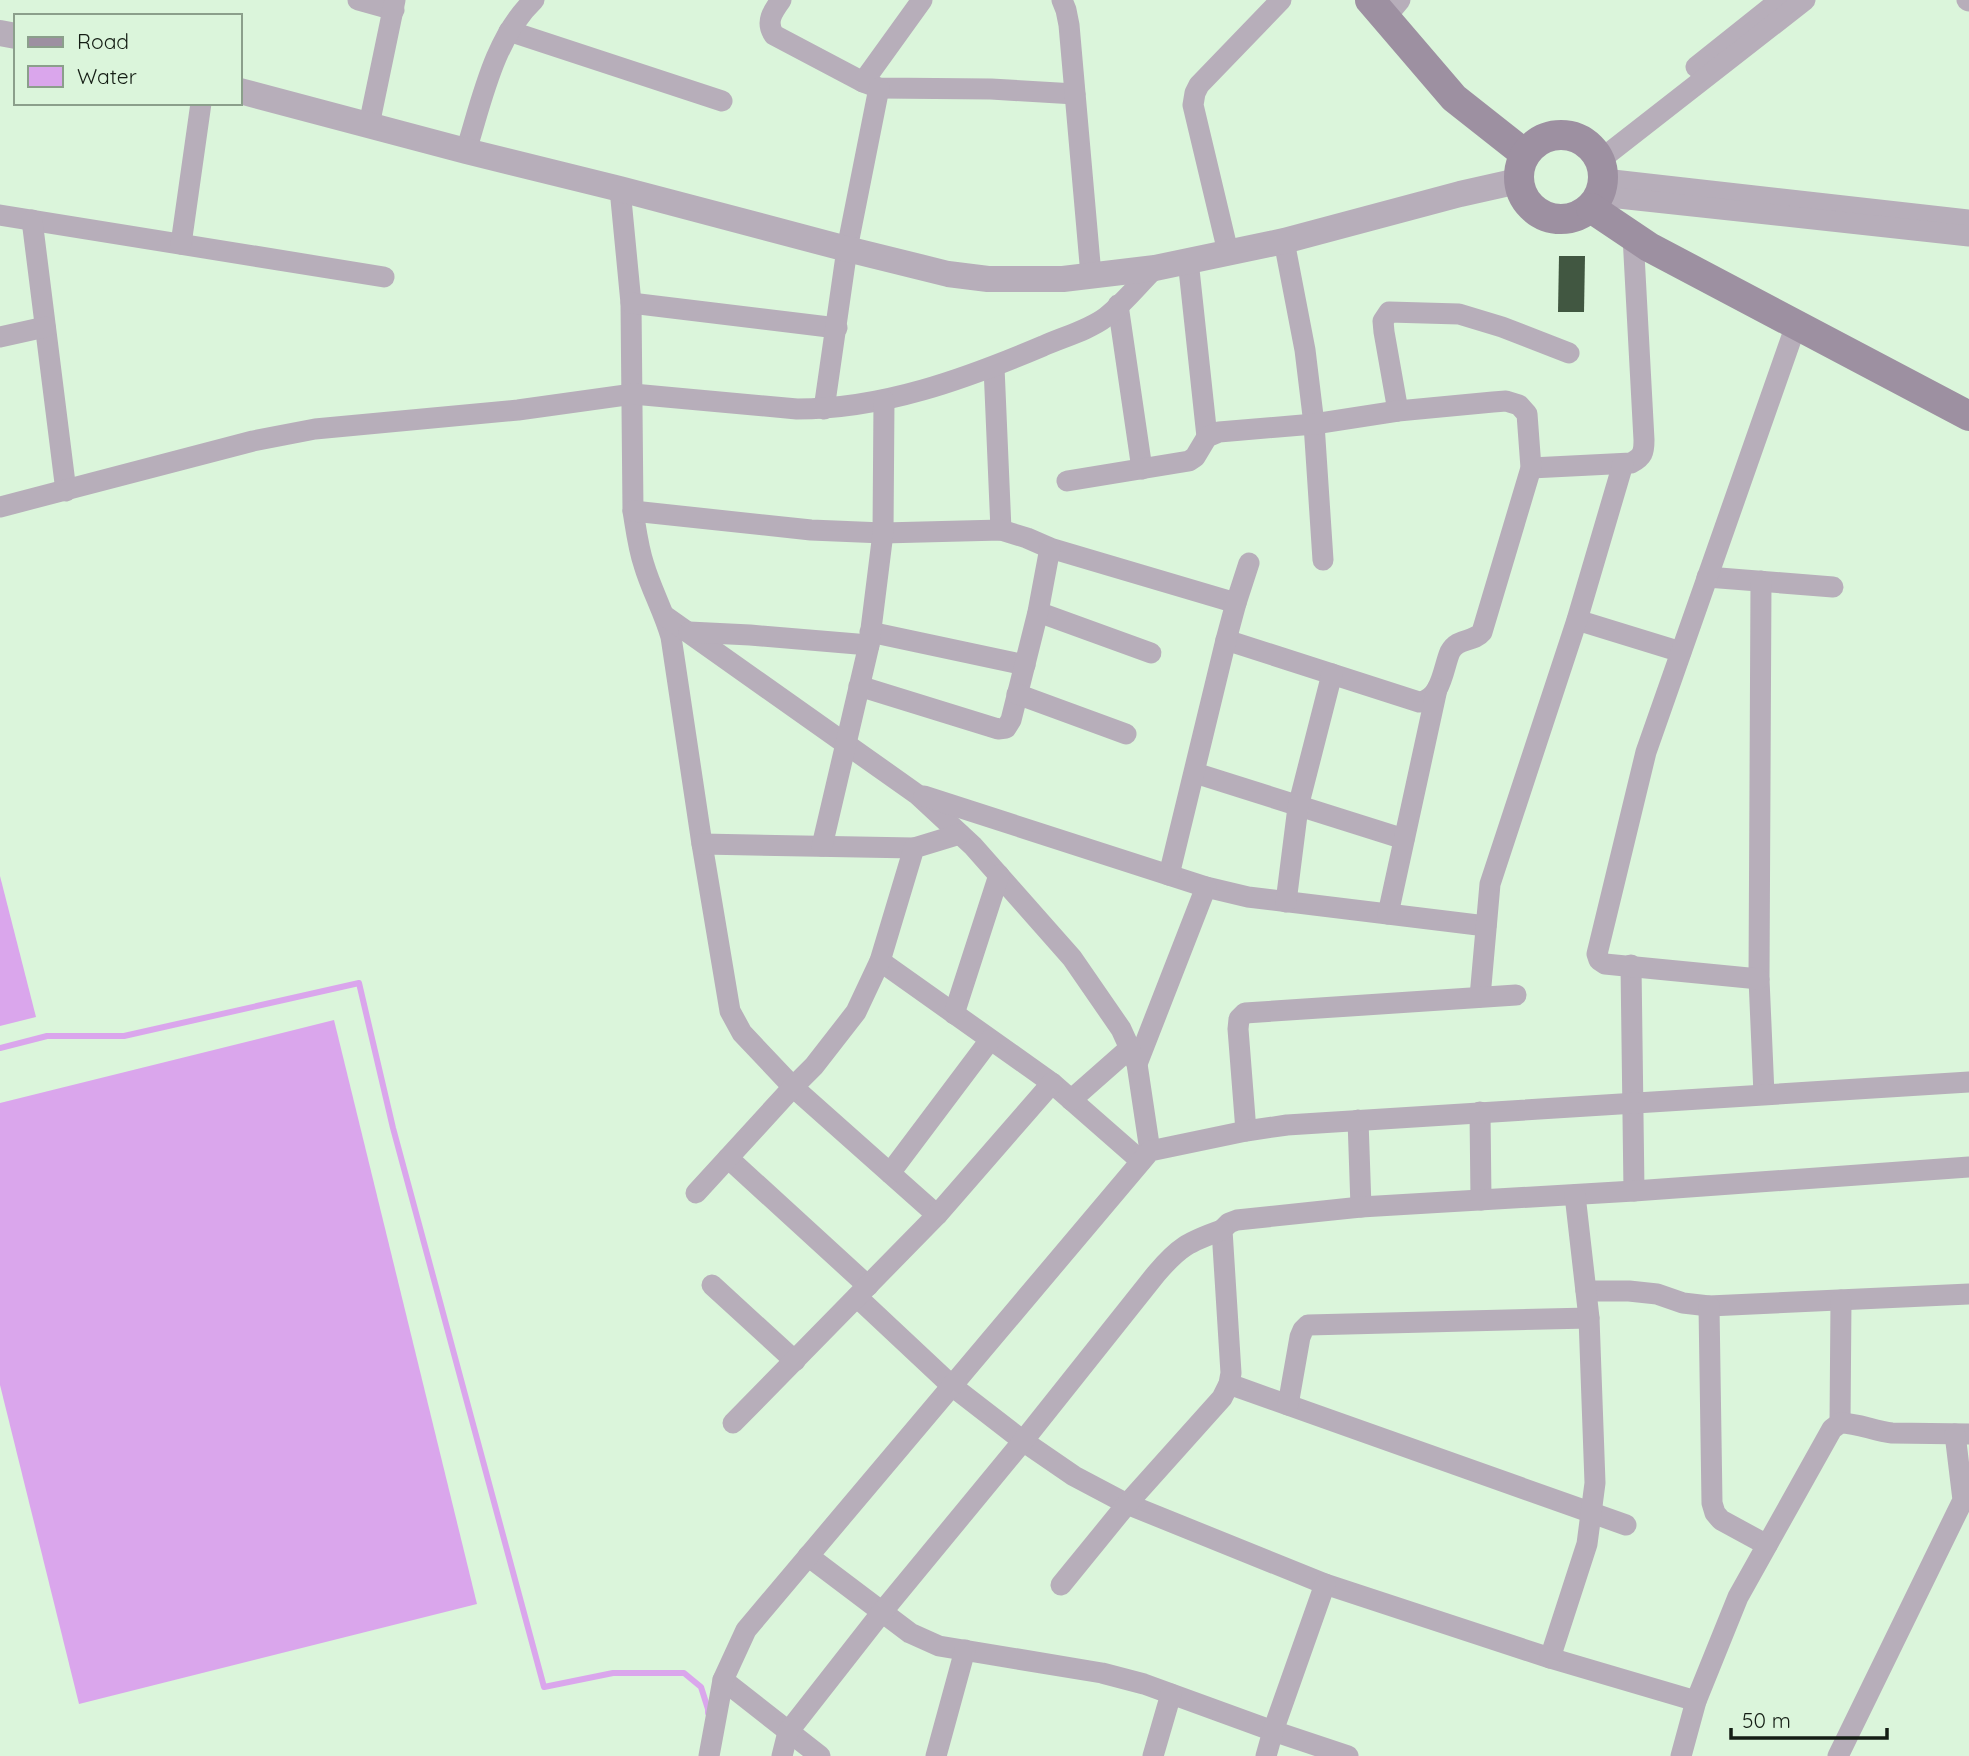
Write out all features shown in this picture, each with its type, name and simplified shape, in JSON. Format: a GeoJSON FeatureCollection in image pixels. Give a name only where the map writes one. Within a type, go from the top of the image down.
{"type":"FeatureCollection","features":[{"type":"Feature","properties":{"kind":"main road"},"geometry":{"type":"LineString","coordinates":[[1385,6],[1454,98],[1522,168]]}},
{"type":"Feature","properties":{"kind":"main road"},"geometry":{"type":"LineString","coordinates":[[1598,178],[1582,214],[1560,220],[1544,216],[1531,206],[1523,194],[1522,168],[1543,139],[1564,135],[1580,138],[1598,178],[1633,236],[1649,247],[1969,416]]}},
{"type":"Feature","properties":{"kind":"street"},"geometry":{"type":"LineString","coordinates":[[358,0],[394,5],[369,125]]}},
{"type":"Feature","properties":{"kind":"street"},"geometry":{"type":"LineString","coordinates":[[466,151],[493,67],[509,31],[519,15],[534,0]]}},
{"type":"Feature","properties":{"kind":"street"},"geometry":{"type":"LineString","coordinates":[[781,0],[769,21],[774,35],[871,85],[1075,94]]}},
{"type":"Feature","properties":{"kind":"street"},"geometry":{"type":"LineString","coordinates":[[824,409],[871,85],[922,0]]}},
{"type":"Feature","properties":{"kind":"street"},"geometry":{"type":"LineString","coordinates":[[1062,0],[1069,25],[1091,275]]}},
{"type":"Feature","properties":{"kind":"street"},"geometry":{"type":"LineString","coordinates":[[1228,252],[1193,105],[1195,93],[1208,74],[1281,0]]}},
{"type":"Feature","properties":{"kind":"street"},"geometry":{"type":"LineString","coordinates":[[1598,178],[1780,0]]}},
{"type":"Feature","properties":{"kind":"street"},"geometry":{"type":"LineString","coordinates":[[1598,178],[1805,0]]}},
{"type":"Feature","properties":{"kind":"street"},"geometry":{"type":"LineString","coordinates":[[509,31],[722,101]]}},
{"type":"Feature","properties":{"kind":"street"},"geometry":{"type":"LineString","coordinates":[[242,92],[847,249],[948,274],[988,279],[1063,279],[1155,268],[1284,241],[1460,194],[1522,168]]}},
{"type":"Feature","properties":{"kind":"street"},"geometry":{"type":"LineString","coordinates":[[181,244],[201,105]]}},
{"type":"Feature","properties":{"kind":"street"},"geometry":{"type":"LineString","coordinates":[[1598,178],[1969,220]]}},
{"type":"Feature","properties":{"kind":"street"},"geometry":{"type":"LineString","coordinates":[[1598,178],[1969,236]]}},
{"type":"Feature","properties":{"kind":"street"},"geometry":{"type":"LineString","coordinates":[[620,189],[631,303],[633,511],[636,536],[644,565],[665,616],[674,654],[730,1011],[742,1033],[793,1087],[937,1215]]}},
{"type":"Feature","properties":{"kind":"street"},"geometry":{"type":"LineString","coordinates":[[0,215],[384,277]]}},
{"type":"Feature","properties":{"kind":"street"},"geometry":{"type":"LineString","coordinates":[[32,220],[66,491]]}},
{"type":"Feature","properties":{"kind":"street"},"geometry":{"type":"LineString","coordinates":[[1531,468],[1623,464],[1640,459],[1644,452],[1633,236]]}},
{"type":"Feature","properties":{"kind":"street"},"geometry":{"type":"LineString","coordinates":[[1284,241],[1305,350],[1314,424],[1323,560]]}},
{"type":"Feature","properties":{"kind":"street"},"geometry":{"type":"LineString","coordinates":[[1188,260],[1207,437]]}},
{"type":"Feature","properties":{"kind":"street"},"geometry":{"type":"LineString","coordinates":[[0,507],[253,441],[315,429],[518,410],[633,394],[797,409],[824,409],[884,400],[994,367],[1093,324],[1105,318],[1155,268]]}},
{"type":"Feature","properties":{"kind":"street"},"geometry":{"type":"LineString","coordinates":[[631,303],[836,328]]}},
{"type":"Feature","properties":{"kind":"street"},"geometry":{"type":"LineString","coordinates":[[1118,305],[1142,469]]}},
{"type":"Feature","properties":{"kind":"street"},"geometry":{"type":"LineString","coordinates":[[1398,411],[1384,332],[1383,321],[1389,313],[1459,314],[1569,353]]}},
{"type":"Feature","properties":{"kind":"street"},"geometry":{"type":"LineString","coordinates":[[1759,979],[1605,964],[1599,960],[1598,946],[1646,752],[1796,325]]}},
{"type":"Feature","properties":{"kind":"street"},"geometry":{"type":"LineString","coordinates":[[0,337],[46,327]]}},
{"type":"Feature","properties":{"kind":"street"},"geometry":{"type":"LineString","coordinates":[[994,367],[1001,530]]}},
{"type":"Feature","properties":{"kind":"street"},"geometry":{"type":"LineString","coordinates":[[822,846],[870,639],[883,533],[884,400]]}},
{"type":"Feature","properties":{"kind":"street"},"geometry":{"type":"LineString","coordinates":[[1067,481],[1189,461],[1195,457],[1207,437],[1219,432],[1314,424],[1398,411],[1506,401],[1519,405],[1527,414],[1531,468],[1482,632],[1479,636],[1455,644],[1437,689],[1388,914]]}},
{"type":"Feature","properties":{"kind":"street"},"geometry":{"type":"LineString","coordinates":[[1480,997],[1490,884],[1577,620],[1623,464]]}},
{"type":"Feature","properties":{"kind":"street"},"geometry":{"type":"LineString","coordinates":[[633,511],[811,530],[883,533],[1001,530],[1050,548],[1236,603]]}},
{"type":"Feature","properties":{"kind":"street"},"geometry":{"type":"LineString","coordinates":[[859,687],[998,729],[1006,728],[1012,720],[1050,548]]}},
{"type":"Feature","properties":{"kind":"street"},"geometry":{"type":"LineString","coordinates":[[1169,875],[1226,640],[1250,563]]}},
{"type":"Feature","properties":{"kind":"street"},"geometry":{"type":"LineString","coordinates":[[1707,577],[1833,587]]}},
{"type":"Feature","properties":{"kind":"street"},"geometry":{"type":"LineString","coordinates":[[1761,581],[1759,979],[1764,1094]]}},
{"type":"Feature","properties":{"kind":"street"},"geometry":{"type":"LineString","coordinates":[[1038,612],[1151,653]]}},
{"type":"Feature","properties":{"kind":"street"},"geometry":{"type":"LineString","coordinates":[[665,616],[918,794],[999,875],[1072,957],[1115,1019],[1134,1056],[1145,1156]]}},
{"type":"Feature","properties":{"kind":"street"},"geometry":{"type":"LineString","coordinates":[[1577,620],[1681,652]]}},
{"type":"Feature","properties":{"kind":"street"},"geometry":{"type":"LineString","coordinates":[[689,632],[870,639],[1025,665]]}},
{"type":"Feature","properties":{"kind":"street"},"geometry":{"type":"LineString","coordinates":[[1226,640],[1419,702],[1431,697],[1437,689]]}},
{"type":"Feature","properties":{"kind":"street"},"geometry":{"type":"LineString","coordinates":[[1286,902],[1298,807],[1332,674]]}},
{"type":"Feature","properties":{"kind":"street"},"geometry":{"type":"LineString","coordinates":[[1017,694],[1126,734]]}},
{"type":"Feature","properties":{"kind":"street"},"geometry":{"type":"LineString","coordinates":[[1195,773],[1404,839]]}},
{"type":"Feature","properties":{"kind":"street"},"geometry":{"type":"LineString","coordinates":[[918,794],[1206,887],[1248,897],[1486,926]]}},
{"type":"Feature","properties":{"kind":"street"},"geometry":{"type":"LineString","coordinates":[[702,844],[914,848],[960,834]]}},
{"type":"Feature","properties":{"kind":"street"},"geometry":{"type":"LineString","coordinates":[[696,1193],[814,1066],[856,1012],[880,961],[914,848]]}},
{"type":"Feature","properties":{"kind":"street"},"geometry":{"type":"LineString","coordinates":[[954,1014],[999,875]]}},
{"type":"Feature","properties":{"kind":"street"},"geometry":{"type":"LineString","coordinates":[[1071,1100],[1134,1056],[1206,887]]}},
{"type":"Feature","properties":{"kind":"street"},"geometry":{"type":"LineString","coordinates":[[880,961],[1052,1083],[1145,1156]]}},
{"type":"Feature","properties":{"kind":"street"},"geometry":{"type":"LineString","coordinates":[[1631,965],[1634,1191]]}},
{"type":"Feature","properties":{"kind":"street"},"geometry":{"type":"LineString","coordinates":[[1246,1131],[1238,1029],[1239,1019],[1245,1013],[1516,995]]}},
{"type":"Feature","properties":{"kind":"street"},"geometry":{"type":"LineString","coordinates":[[890,1173],[990,1040]]}},
{"type":"Feature","properties":{"kind":"street"},"geometry":{"type":"LineString","coordinates":[[709,1756],[723,1680],[746,1630],[1145,1156],[1246,1131],[1287,1125],[1969,1082]]}},
{"type":"Feature","properties":{"kind":"street"},"geometry":{"type":"LineString","coordinates":[[733,1423],[937,1215],[1052,1083]]}},
{"type":"Feature","properties":{"kind":"street"},"geometry":{"type":"LineString","coordinates":[[1480,1112],[1481,1200]]}},
{"type":"Feature","properties":{"kind":"street"},"geometry":{"type":"LineString","coordinates":[[1357,1120],[1361,1207]]}},
{"type":"Feature","properties":{"kind":"street"},"geometry":{"type":"LineString","coordinates":[[728,1158],[862,1292],[951,1386],[1074,1476],[1128,1504],[1325,1584],[1550,1658],[1696,1701]]}},
{"type":"Feature","properties":{"kind":"street"},"geometry":{"type":"LineString","coordinates":[[782,1756],[788,1732],[1172,1255],[1194,1240],[1222,1230],[1228,1223],[1361,1207],[1969,1167]]}},
{"type":"Feature","properties":{"kind":"street"},"geometry":{"type":"LineString","coordinates":[[1550,1658],[1587,1544],[1595,1483],[1589,1318],[1575,1195]]}},
{"type":"Feature","properties":{"kind":"street"},"geometry":{"type":"LineString","coordinates":[[1061,1585],[1222,1398],[1229,1384],[1231,1373],[1222,1230]]}},
{"type":"Feature","properties":{"kind":"street"},"geometry":{"type":"LineString","coordinates":[[712,1285],[795,1361]]}},
{"type":"Feature","properties":{"kind":"street"},"geometry":{"type":"LineString","coordinates":[[1586,1290],[1657,1294],[1683,1303],[1709,1306],[1969,1294]]}},
{"type":"Feature","properties":{"kind":"street"},"geometry":{"type":"LineString","coordinates":[[1681,1756],[1696,1701],[1738,1597],[1827,1436],[1840,1423],[1841,1300]]}},
{"type":"Feature","properties":{"kind":"street"},"geometry":{"type":"LineString","coordinates":[[1709,1306],[1712,1503],[1721,1520],[1767,1545]]}},
{"type":"Feature","properties":{"kind":"street"},"geometry":{"type":"LineString","coordinates":[[1289,1405],[1300,1337],[1308,1325],[1589,1318]]}},
{"type":"Feature","properties":{"kind":"street"},"geometry":{"type":"LineString","coordinates":[[1229,1384],[1626,1525]]}},
{"type":"Feature","properties":{"kind":"street"},"geometry":{"type":"LineString","coordinates":[[1838,1756],[1966,1501],[1962,1434],[1880,1432],[1840,1423]]}},
{"type":"Feature","properties":{"kind":"street"},"geometry":{"type":"LineString","coordinates":[[808,1556],[910,1633],[939,1646],[1102,1673],[1144,1684],[1348,1756]]}},
{"type":"Feature","properties":{"kind":"street"},"geometry":{"type":"LineString","coordinates":[[1266,1756],[1325,1584]]}},
{"type":"Feature","properties":{"kind":"street"},"geometry":{"type":"LineString","coordinates":[[936,1756],[965,1650]]}},
{"type":"Feature","properties":{"kind":"street"},"geometry":{"type":"LineString","coordinates":[[723,1680],[820,1756]]}},
{"type":"Feature","properties":{"kind":"street"},"geometry":{"type":"LineString","coordinates":[[1153,1756],[1171,1694]]}},
{"type":"Feature","properties":{"kind":"water"},"geometry":{"type":"Polygon","coordinates":[[[0,876],[36,1017],[0,1026],[0,876]]]}},
{"type":"Feature","properties":{"kind":"water"},"geometry":{"type":"Polygon","coordinates":[[[334,1020],[477,1604],[79,1704],[0,1385],[0,1103],[334,1020]]]}},
{"type":"Feature","properties":{"kind":"building"},"geometry":{"type":"Polygon","coordinates":[[[1559,256],[1585,256],[1584,312],[1558,312],[1559,256]]]}},
{"type":"Feature","properties":{"kind":"waterway"},"geometry":{"type":"LineString","coordinates":[[0,1048],[47,1036],[124,1036],[359,983],[393,1128],[544,1687],[613,1673],[684,1673],[701,1687],[708,1713]]}}]}
